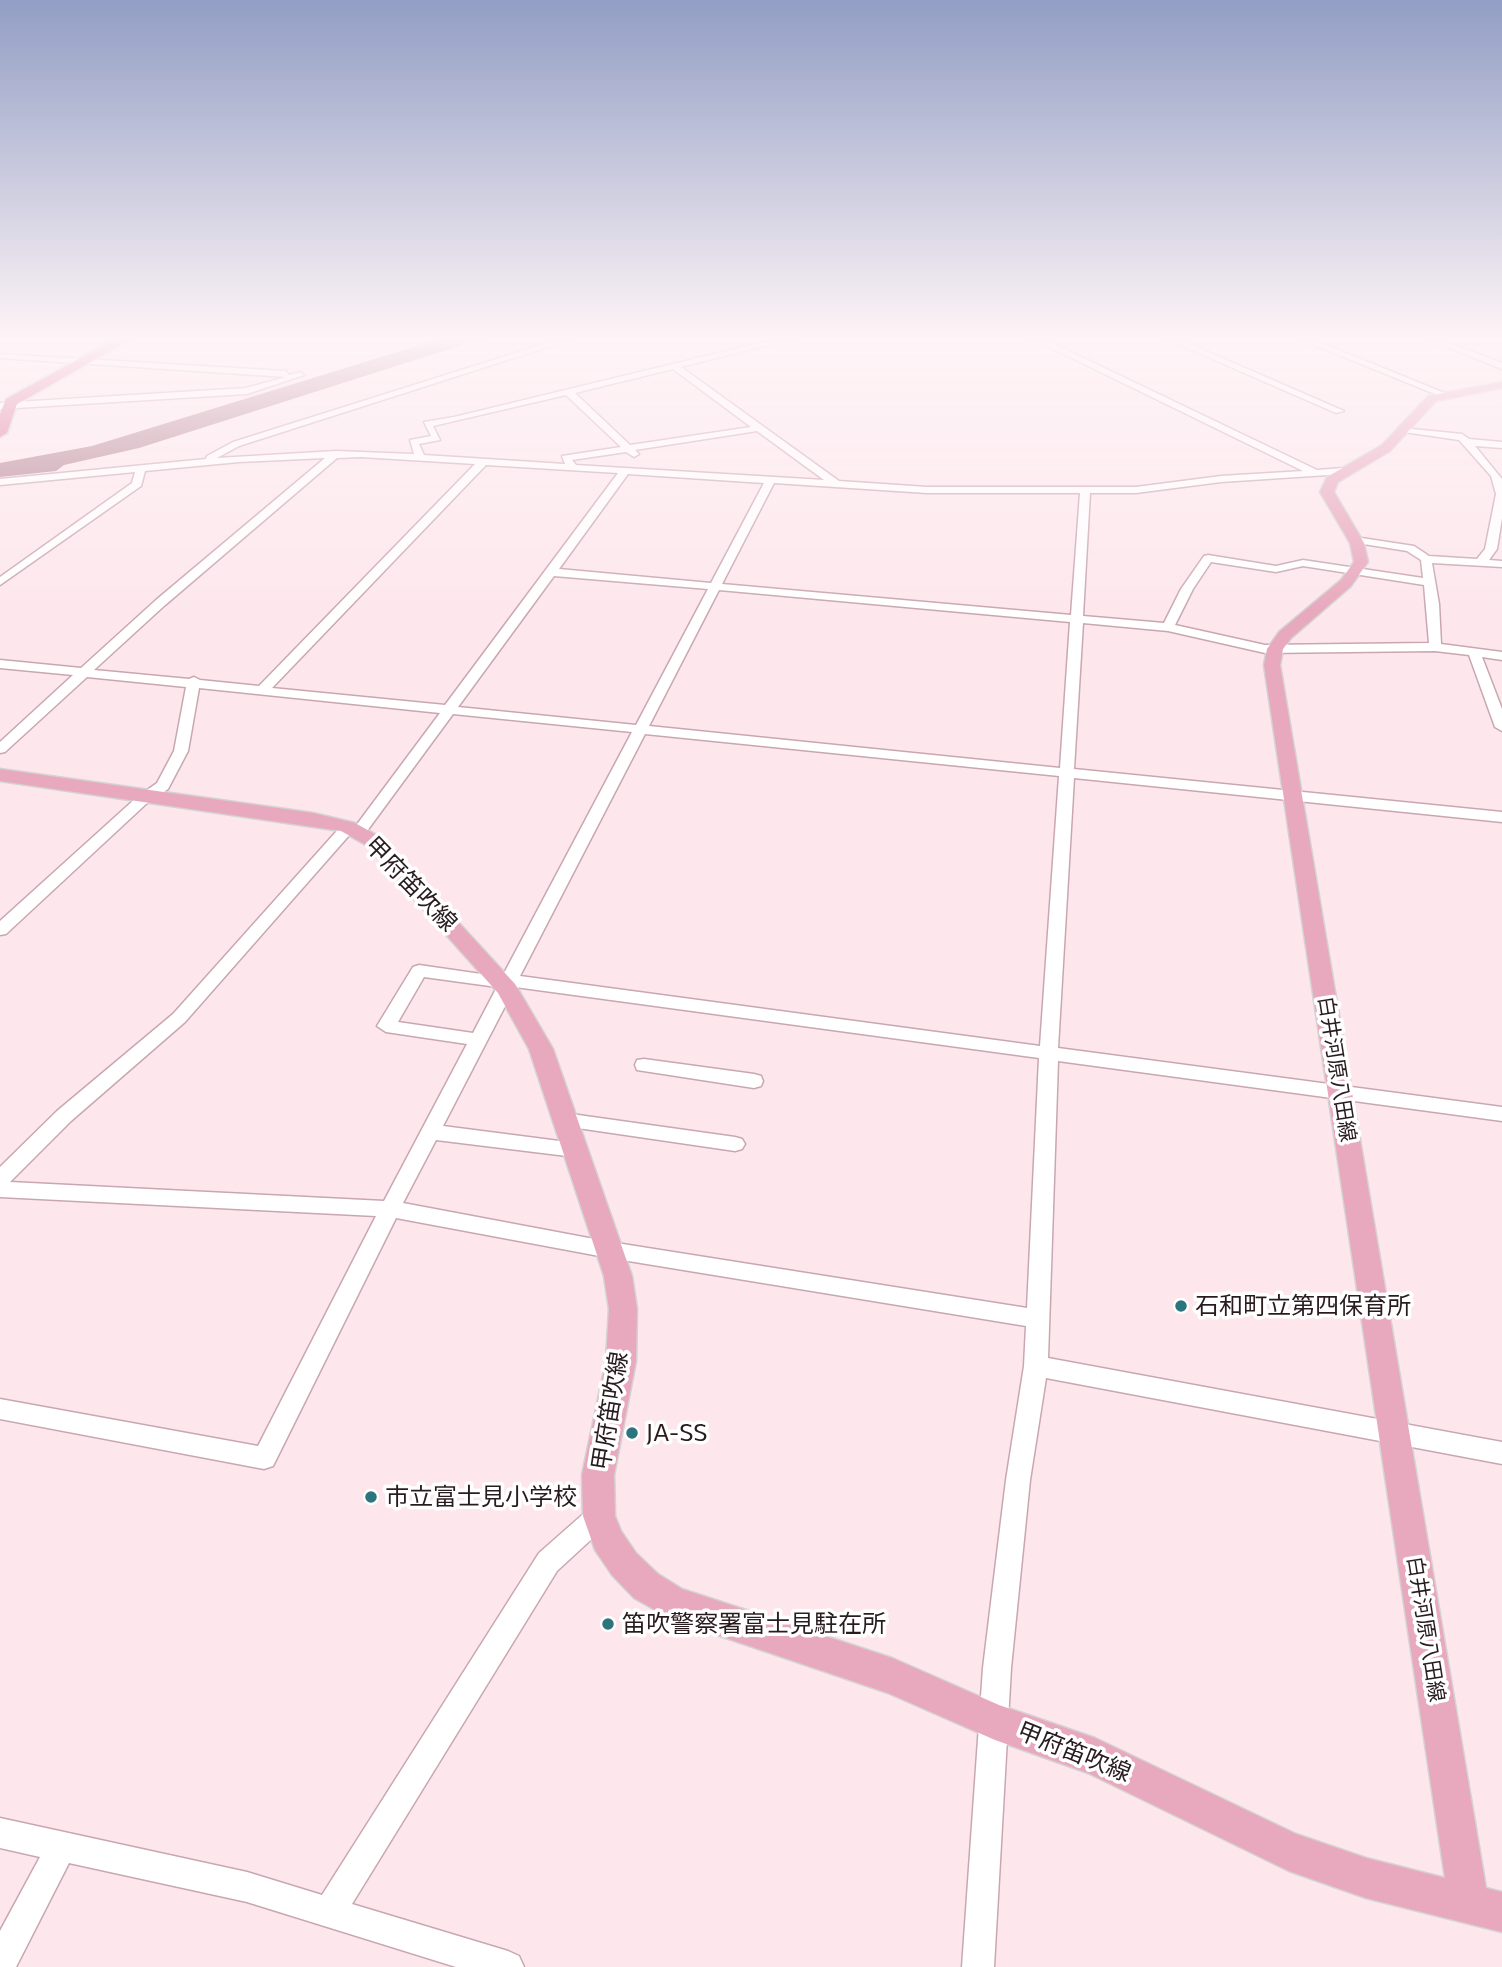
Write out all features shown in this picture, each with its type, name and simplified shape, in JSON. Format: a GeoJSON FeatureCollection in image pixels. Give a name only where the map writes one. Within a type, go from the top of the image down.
{"type":"FeatureCollection","features":[{"type":"Feature","properties":{"kind":"main road"},"geometry":{"type":"LineString","coordinates":[[1275,649],[1297,623],[1357,572],[1362,558],[1355,540],[1330,500],[1329,476],[1380,453],[1402,431]]}},
{"type":"Feature","properties":{"kind":"main road","name":"白井河原八田線"},"geometry":{"type":"LineString","coordinates":[[1275,649],[1272,665],[1396,1434],[1486,1908]]}},
{"type":"Feature","properties":{"kind":"main road","name":"甲府笛吹線"},"geometry":{"type":"LineString","coordinates":[[0,775],[313,819],[353,829],[391,860],[506,984],[541,1049],[610,1250],[623,1308],[621,1361],[598,1475],[599,1516],[607,1539],[624,1564],[646,1586],[673,1603],[892,1676],[995,1722],[1095,1757],[1289,1852],[1366,1878],[1486,1908]]}},
{"type":"Feature","properties":{"kind":"street"},"geometry":{"type":"LineString","coordinates":[[195,463],[236,444],[281,430]]}},
{"type":"Feature","properties":{"kind":"street"},"geometry":{"type":"LineString","coordinates":[[420,458],[412,442],[437,438],[431,430]]}},
{"type":"Feature","properties":{"kind":"street"},"geometry":{"type":"LineString","coordinates":[[608,430],[654,473]]}},
{"type":"Feature","properties":{"kind":"street"},"geometry":{"type":"LineString","coordinates":[[572,468],[565,458],[750,430]]}},
{"type":"Feature","properties":{"kind":"street"},"geometry":{"type":"LineString","coordinates":[[763,430],[836,485]]}},
{"type":"Feature","properties":{"kind":"street"},"geometry":{"type":"LineString","coordinates":[[1231,430],[1329,476]]}},
{"type":"Feature","properties":{"kind":"street"},"geometry":{"type":"LineString","coordinates":[[1402,431],[1462,437],[1496,475],[1501,494],[1491,549],[1481,562]]}},
{"type":"Feature","properties":{"kind":"street"},"geometry":{"type":"LineString","coordinates":[[1467,442],[1502,445]]}},
{"type":"Feature","properties":{"kind":"street"},"geometry":{"type":"LineString","coordinates":[[0,748],[160,603],[336,454]]}},
{"type":"Feature","properties":{"kind":"street"},"geometry":{"type":"LineString","coordinates":[[0,482],[195,463],[336,454],[927,490],[1085,491],[1329,476]]}},
{"type":"Feature","properties":{"kind":"street"},"geometry":{"type":"LineString","coordinates":[[264,688],[482,463]]}},
{"type":"Feature","properties":{"kind":"street"},"geometry":{"type":"LineString","coordinates":[[0,582],[137,484],[140,470]]}},
{"type":"Feature","properties":{"kind":"street"},"geometry":{"type":"LineString","coordinates":[[0,1179],[64,1116],[179,1017],[353,829],[450,709],[625,471]]}},
{"type":"Feature","properties":{"kind":"street"},"geometry":{"type":"LineString","coordinates":[[0,1409],[264,1458],[390,1209],[480,1040],[506,984],[770,481]]}},
{"type":"Feature","properties":{"kind":"street"},"geometry":{"type":"LineString","coordinates":[[978,1967],[988,1774],[995,1722],[997,1668],[1015,1507],[1037,1366],[1049,1052],[1085,491]]}},
{"type":"Feature","properties":{"kind":"street"},"geometry":{"type":"LineString","coordinates":[[1355,540],[1410,548],[1426,559],[1502,564]]}},
{"type":"Feature","properties":{"kind":"street"},"geometry":{"type":"LineString","coordinates":[[1168,628],[1187,589],[1208,558],[1276,569],[1303,563],[1429,582]]}},
{"type":"Feature","properties":{"kind":"street"},"geometry":{"type":"LineString","coordinates":[[1426,559],[1435,647]]}},
{"type":"Feature","properties":{"kind":"street"},"geometry":{"type":"LineString","coordinates":[[552,572],[1168,628],[1275,649],[1435,647],[1502,656]]}},
{"type":"Feature","properties":{"kind":"street"},"geometry":{"type":"LineString","coordinates":[[1474,653],[1502,727]]}},
{"type":"Feature","properties":{"kind":"street"},"geometry":{"type":"LineString","coordinates":[[0,664],[264,688],[1502,817]]}},
{"type":"Feature","properties":{"kind":"street"},"geometry":{"type":"LineString","coordinates":[[0,930],[141,801],[163,786],[181,751],[194,681]]}},
{"type":"Feature","properties":{"kind":"street"},"geometry":{"type":"LineString","coordinates":[[480,1040],[386,1026],[419,971],[1049,1052],[1502,1114]]}},
{"type":"Feature","properties":{"kind":"street"},"geometry":{"type":"LineString","coordinates":[[644,1065],[754,1081]]}},
{"type":"Feature","properties":{"kind":"street"},"geometry":{"type":"LineString","coordinates":[[431,1132],[570,1135],[735,1144]]}},
{"type":"Feature","properties":{"kind":"street"},"geometry":{"type":"LineString","coordinates":[[0,1189],[390,1209],[610,1250],[698,1262],[1037,1319]]}},
{"type":"Feature","properties":{"kind":"street"},"geometry":{"type":"LineString","coordinates":[[1037,1366],[1502,1453]]}},
{"type":"Feature","properties":{"kind":"street"},"geometry":{"type":"LineString","coordinates":[[329,1912],[548,1562],[599,1516]]}},
{"type":"Feature","properties":{"kind":"street"},"geometry":{"type":"LineString","coordinates":[[0,1833],[60,1849],[247,1887],[508,1967]]}},
{"type":"Feature","properties":{"kind":"street"},"geometry":{"type":"LineString","coordinates":[[0,1964],[60,1849]]}},
{"type":"Feature","properties":{"kind":"shaded area"},"geometry":{"type":"Polygon","coordinates":[[[145,430],[196,430],[139,448],[64,465],[56,471],[0,477],[0,463],[92,446],[145,430]]]}},
{"type":"Feature","properties":{"kind":"place","name":"石和町立第四保育所"},"geometry":{"type":"Point","coordinates":[1181,1306]}},
{"type":"Feature","properties":{"kind":"place","name":"JA-SS"},"geometry":{"type":"Point","coordinates":[632,1433]}},
{"type":"Feature","properties":{"kind":"place","name":"市立富士見小学校"},"geometry":{"type":"Point","coordinates":[371,1497]}},
{"type":"Feature","properties":{"kind":"place","name":"笛吹警察署富士見駐在所"},"geometry":{"type":"Point","coordinates":[608,1624]}}]}
